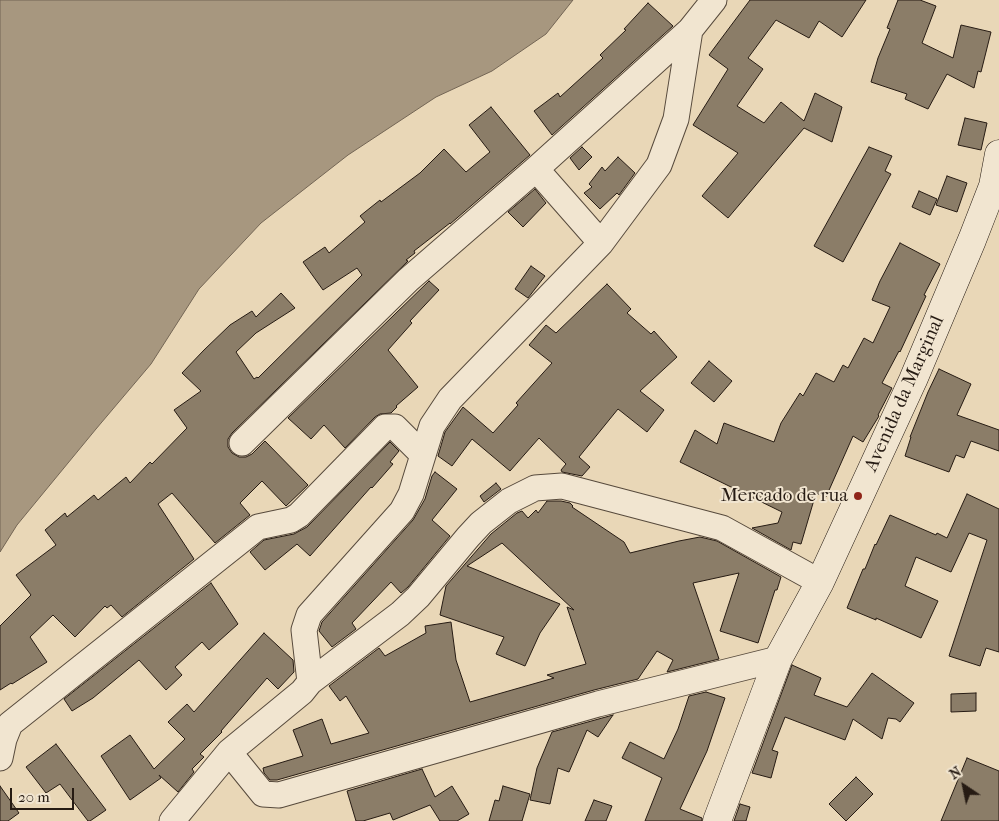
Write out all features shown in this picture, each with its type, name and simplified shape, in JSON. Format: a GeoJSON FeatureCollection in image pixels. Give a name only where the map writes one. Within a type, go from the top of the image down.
{"type":"FeatureCollection","features":[{"type":"Feature","properties":{"kind":"street"},"geometry":{"type":"LineString","coordinates":[[242,443],[408,280],[536,169],[690,30],[714,0]]}},
{"type":"Feature","properties":{"kind":"street"},"geometry":{"type":"LineString","coordinates":[[310,682],[304,630],[309,615],[402,511],[411,494],[432,426],[450,399],[601,243],[659,165],[676,119],[690,30]]}},
{"type":"Feature","properties":{"kind":"street","name":"Avenida da Marginal"},"geometry":{"type":"LineString","coordinates":[[717,821],[778,659],[820,582],[913,380],[993,186],[999,154]]}},
{"type":"Feature","properties":{"kind":"street"},"geometry":{"type":"LineString","coordinates":[[536,169],[601,243]]}},
{"type":"Feature","properties":{"kind":"street"},"geometry":{"type":"LineString","coordinates":[[0,758],[4,739],[10,724],[258,527],[291,520],[299,515],[385,427],[394,427],[423,455]]}},
{"type":"Feature","properties":{"kind":"street"},"geometry":{"type":"LineString","coordinates":[[172,821],[230,752],[302,692],[310,682],[400,614],[418,597],[481,523],[509,501],[535,488],[562,486],[722,528],[820,582]]}},
{"type":"Feature","properties":{"kind":"street"},"geometry":{"type":"LineString","coordinates":[[230,752],[263,794],[279,795],[598,704],[778,659]]}},
{"type":"Feature","properties":{"kind":"shaded area"},"geometry":{"type":"Polygon","coordinates":[[[0,0],[573,0],[546,34],[492,71],[436,97],[348,155],[261,223],[199,289],[151,364],[17,525],[0,552],[0,0]]]}},
{"type":"Feature","properties":{"kind":"building"},"geometry":{"type":"Polygon","coordinates":[[[750,0],[866,0],[842,37],[819,21],[809,38],[776,20],[748,58],[763,69],[737,106],[764,123],[781,102],[804,121],[815,93],[842,107],[832,142],[804,128],[728,218],[702,196],[738,153],[693,125],[728,69],[709,55],[750,0]]]}},
{"type":"Feature","properties":{"kind":"building"},"geometry":{"type":"Polygon","coordinates":[[[898,0],[920,0],[936,6],[922,43],[953,58],[961,25],[991,32],[981,72],[978,71],[974,88],[947,74],[928,109],[905,99],[907,94],[871,82],[878,58],[890,29],[887,28],[898,0]]]}},
{"type":"Feature","properties":{"kind":"building"},"geometry":{"type":"Polygon","coordinates":[[[648,3],[673,26],[552,135],[534,111],[558,93],[560,97],[603,58],[600,55],[626,30],[624,29],[648,3]]]}},
{"type":"Feature","properties":{"kind":"building"},"geometry":{"type":"Polygon","coordinates":[[[491,107],[530,155],[450,224],[414,251],[415,253],[406,260],[408,261],[228,439],[228,447],[232,453],[239,457],[246,457],[252,454],[265,441],[308,485],[286,506],[262,481],[240,503],[250,515],[215,543],[172,493],[158,504],[194,559],[122,617],[111,605],[107,608],[105,606],[75,637],[53,615],[30,637],[47,662],[0,690],[0,626],[31,595],[16,575],[56,545],[45,530],[65,513],[67,517],[94,495],[98,500],[126,477],[130,483],[150,462],[152,464],[187,428],[174,410],[201,391],[182,373],[230,325],[252,311],[256,317],[281,293],[295,308],[256,333],[236,352],[254,379],[258,378],[362,275],[357,268],[323,290],[303,262],[325,247],[329,253],[365,222],[360,216],[420,173],[444,149],[466,172],[490,152],[469,125],[491,107]]]}},
{"type":"Feature","properties":{"kind":"building"},"geometry":{"type":"Polygon","coordinates":[[[965,118],[987,123],[981,150],[958,145],[965,118]]]}},
{"type":"Feature","properties":{"kind":"building"},"geometry":{"type":"Polygon","coordinates":[[[582,147],[592,157],[579,170],[570,158],[582,147]]]}},
{"type":"Feature","properties":{"kind":"building"},"geometry":{"type":"Polygon","coordinates":[[[869,147],[892,156],[885,171],[891,174],[843,262],[814,246],[869,147]]]}},
{"type":"Feature","properties":{"kind":"building"},"geometry":{"type":"Polygon","coordinates":[[[618,157],[635,173],[619,195],[617,193],[600,209],[584,193],[592,187],[589,184],[602,167],[605,171],[618,157]]]}},
{"type":"Feature","properties":{"kind":"building"},"geometry":{"type":"Polygon","coordinates":[[[947,176],[967,183],[957,212],[936,205],[947,176]]]}},
{"type":"Feature","properties":{"kind":"building"},"geometry":{"type":"Polygon","coordinates":[[[535,189],[546,203],[523,227],[508,212],[535,189]]]}},
{"type":"Feature","properties":{"kind":"building"},"geometry":{"type":"Polygon","coordinates":[[[919,191],[937,199],[930,215],[912,207],[919,191]]]}},
{"type":"Feature","properties":{"kind":"building"},"geometry":{"type":"Polygon","coordinates":[[[900,243],[940,264],[924,295],[926,296],[900,352],[882,383],[892,388],[879,416],[863,442],[853,436],[826,497],[816,493],[801,544],[793,542],[791,550],[752,528],[778,523],[782,512],[680,462],[695,430],[717,444],[724,423],[774,442],[781,423],[800,393],[803,396],[816,373],[834,382],[843,365],[848,368],[864,338],[873,343],[890,307],[872,300],[900,243]]]}},
{"type":"Feature","properties":{"kind":"building"},"geometry":{"type":"Polygon","coordinates":[[[531,266],[545,276],[528,298],[515,289],[531,266]]]}},
{"type":"Feature","properties":{"kind":"building"},"geometry":{"type":"Polygon","coordinates":[[[429,281],[439,290],[410,321],[412,323],[388,350],[418,387],[396,406],[391,413],[380,414],[375,417],[345,448],[324,425],[311,439],[288,418],[429,281]]]}},
{"type":"Feature","properties":{"kind":"building"},"geometry":{"type":"Polygon","coordinates":[[[607,284],[631,309],[627,313],[651,334],[654,331],[677,357],[640,391],[664,410],[647,432],[618,409],[579,457],[590,467],[582,476],[562,472],[561,470],[566,464],[539,438],[510,471],[472,439],[452,466],[438,456],[445,432],[463,407],[493,433],[518,405],[516,403],[552,363],[529,345],[546,325],[556,333],[607,284]]]}},
{"type":"Feature","properties":{"kind":"building"},"geometry":{"type":"Polygon","coordinates":[[[709,361],[732,381],[714,402],[691,383],[709,361]]]}},
{"type":"Feature","properties":{"kind":"building"},"geometry":{"type":"Polygon","coordinates":[[[939,369],[971,384],[957,415],[999,430],[999,451],[971,441],[964,458],[956,455],[949,472],[905,456],[910,437],[939,369]]]}},
{"type":"Feature","properties":{"kind":"building"},"geometry":{"type":"Polygon","coordinates":[[[390,442],[399,451],[390,462],[393,464],[310,556],[297,544],[265,570],[250,552],[264,540],[294,534],[307,527],[390,442]]]}},
{"type":"Feature","properties":{"kind":"building"},"geometry":{"type":"Polygon","coordinates":[[[435,472],[457,489],[432,520],[450,536],[408,587],[401,593],[391,582],[352,623],[356,629],[332,647],[319,631],[322,622],[413,520],[425,499],[435,472]]]}},
{"type":"Feature","properties":{"kind":"building"},"geometry":{"type":"Polygon","coordinates":[[[496,483],[501,489],[484,502],[480,496],[496,483]]]}},
{"type":"Feature","properties":{"kind":"building"},"geometry":{"type":"Polygon","coordinates":[[[967,494],[999,509],[999,652],[986,648],[980,666],[949,656],[987,540],[969,533],[951,572],[916,557],[905,586],[938,601],[921,638],[876,618],[876,620],[847,608],[863,569],[865,569],[890,515],[947,538],[967,494]]]}},
{"type":"Feature","properties":{"kind":"building"},"geometry":{"type":"Polygon","coordinates":[[[547,501],[570,503],[572,507],[624,542],[630,553],[700,537],[717,541],[781,577],[758,643],[720,631],[739,573],[693,583],[719,659],[667,672],[673,660],[657,651],[638,679],[277,780],[270,780],[264,773],[263,768],[303,756],[293,730],[322,719],[331,744],[369,733],[346,696],[340,701],[329,686],[379,648],[385,656],[426,633],[425,626],[451,622],[456,660],[470,702],[554,678],[547,675],[586,664],[567,607],[574,610],[502,543],[467,566],[560,604],[540,633],[525,666],[496,654],[504,637],[440,615],[446,586],[491,534],[517,513],[522,511],[528,518],[536,510],[538,513],[547,501]]]}},
{"type":"Feature","properties":{"kind":"building"},"geometry":{"type":"Polygon","coordinates":[[[211,583],[238,624],[209,650],[202,642],[175,667],[182,675],[166,690],[139,660],[93,698],[72,711],[64,699],[211,583]]]}},
{"type":"Feature","properties":{"kind":"building"},"geometry":{"type":"Polygon","coordinates":[[[264,633],[293,660],[294,672],[278,689],[267,678],[222,732],[200,754],[204,757],[192,769],[194,772],[178,792],[159,775],[161,778],[130,800],[101,756],[130,735],[154,769],[185,739],[168,722],[187,704],[194,712],[264,633]]]}},
{"type":"Feature","properties":{"kind":"building"},"geometry":{"type":"Polygon","coordinates":[[[792,665],[821,678],[814,695],[847,707],[872,673],[914,703],[900,722],[896,719],[888,718],[882,739],[853,719],[845,740],[785,717],[772,750],[778,752],[771,778],[752,773],[792,665]]]}},
{"type":"Feature","properties":{"kind":"building"},"geometry":{"type":"Polygon","coordinates":[[[706,692],[725,698],[707,751],[680,809],[702,818],[702,821],[645,821],[662,778],[622,758],[630,742],[664,759],[678,729],[689,696],[706,692]]]}},
{"type":"Feature","properties":{"kind":"building"},"geometry":{"type":"Polygon","coordinates":[[[976,693],[976,711],[951,712],[951,694],[976,693]]]}},
{"type":"Feature","properties":{"kind":"building"},"geometry":{"type":"Polygon","coordinates":[[[613,715],[598,737],[587,730],[569,772],[558,768],[550,804],[530,800],[537,768],[552,732],[613,715]]]}},
{"type":"Feature","properties":{"kind":"building"},"geometry":{"type":"Polygon","coordinates":[[[56,744],[106,810],[90,821],[88,821],[60,784],[46,793],[26,767],[56,744]]]}},
{"type":"Feature","properties":{"kind":"building"},"geometry":{"type":"Polygon","coordinates":[[[967,758],[999,771],[999,821],[941,821],[967,758]]]}},
{"type":"Feature","properties":{"kind":"building"},"geometry":{"type":"Polygon","coordinates":[[[422,769],[435,797],[452,786],[469,814],[457,821],[440,821],[430,805],[393,820],[390,813],[363,821],[356,821],[347,791],[422,769]]]}},
{"type":"Feature","properties":{"kind":"building"},"geometry":{"type":"Polygon","coordinates":[[[856,777],[873,794],[846,821],[829,804],[856,777]]]}},
{"type":"Feature","properties":{"kind":"building"},"geometry":{"type":"Polygon","coordinates":[[[0,786],[19,813],[8,821],[0,821],[0,786]]]}},
{"type":"Feature","properties":{"kind":"building"},"geometry":{"type":"Polygon","coordinates":[[[503,786],[530,794],[522,821],[489,821],[495,800],[499,801],[503,786]]]}},
{"type":"Feature","properties":{"kind":"building"},"geometry":{"type":"Polygon","coordinates":[[[594,800],[612,806],[606,821],[585,821],[594,800]]]}},
{"type":"Feature","properties":{"kind":"building"},"geometry":{"type":"Polygon","coordinates":[[[740,804],[750,807],[746,821],[734,821],[740,804]]]}},
{"type":"Feature","properties":{"kind":"place","name":"Mercado de rua"},"geometry":{"type":"Point","coordinates":[858,496]}}]}
